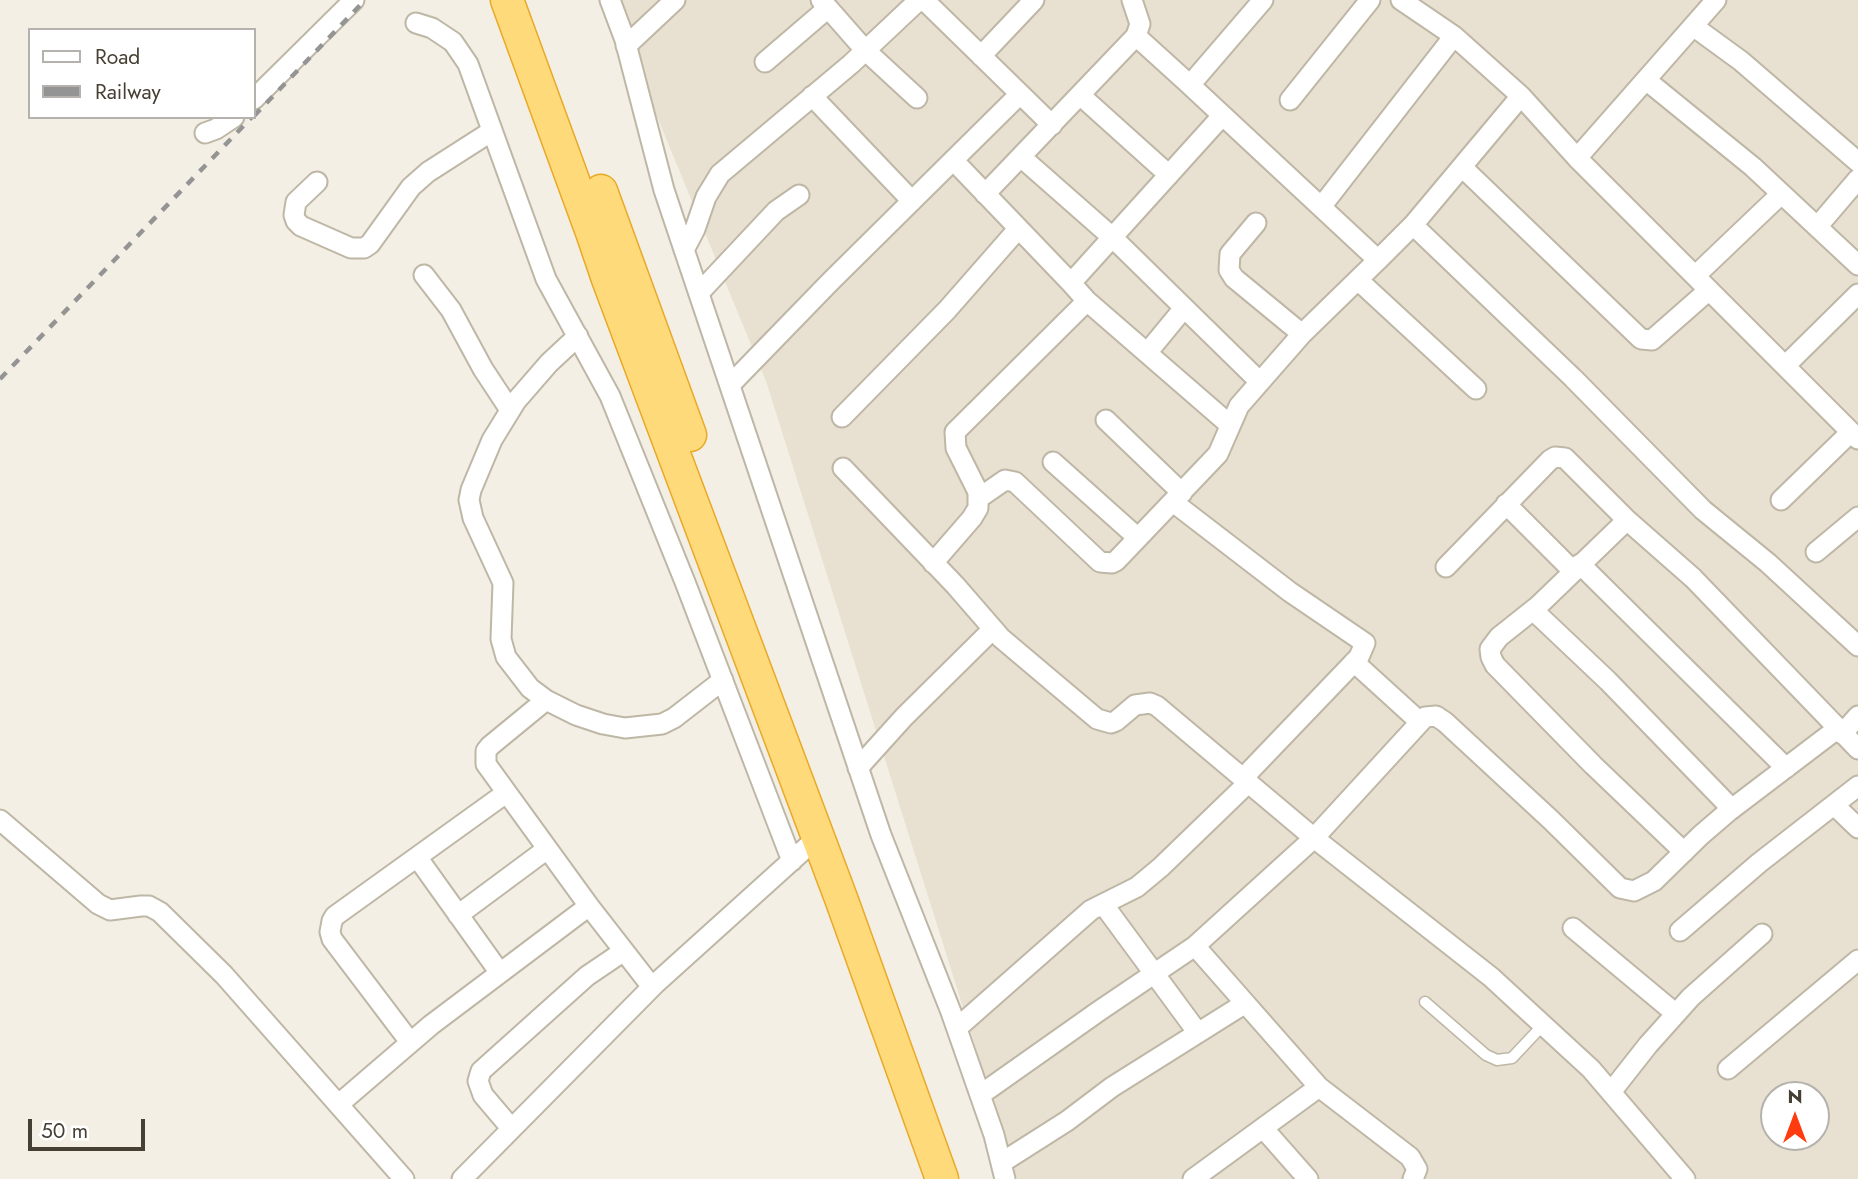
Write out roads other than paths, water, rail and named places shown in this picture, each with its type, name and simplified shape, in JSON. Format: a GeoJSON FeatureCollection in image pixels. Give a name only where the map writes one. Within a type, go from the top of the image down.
{"type":"FeatureCollection","features":[{"type":"Feature","properties":{"kind":"highway"},"geometry":{"type":"LineString","coordinates":[[507,0],[942,1179]]}},
{"type":"Feature","properties":{"kind":"highway"},"geometry":{"type":"LineString","coordinates":[[529,0],[868,912],[962,1179]]}},
{"type":"Feature","properties":{"kind":"street"},"geometry":{"type":"LineString","coordinates":[[256,97],[354,0]]}},
{"type":"Feature","properties":{"kind":"street"},"geometry":{"type":"LineString","coordinates":[[610,0],[626,46],[664,190],[684,250],[881,835],[957,1028],[1003,1171],[1112,1087],[1244,1004]]}},
{"type":"Feature","properties":{"kind":"street"},"geometry":{"type":"LineString","coordinates":[[626,46],[675,0]]}},
{"type":"Feature","properties":{"kind":"street"},"geometry":{"type":"LineString","coordinates":[[684,250],[712,183],[921,0],[1052,125]]}},
{"type":"Feature","properties":{"kind":"street"},"geometry":{"type":"LineString","coordinates":[[981,56],[1034,0]]}},
{"type":"Feature","properties":{"kind":"street"},"geometry":{"type":"LineString","coordinates":[[985,194],[1140,31],[1132,0]]}},
{"type":"Feature","properties":{"kind":"street"},"geometry":{"type":"LineString","coordinates":[[1190,85],[1263,0]]}},
{"type":"Feature","properties":{"kind":"street"},"geometry":{"type":"LineString","coordinates":[[1290,100],[1370,0]]}},
{"type":"Feature","properties":{"kind":"street"},"geometry":{"type":"LineString","coordinates":[[1401,0],[1454,36],[1521,96],[1577,158],[1855,434],[1781,500]]}},
{"type":"Feature","properties":{"kind":"street"},"geometry":{"type":"LineString","coordinates":[[1577,158],[1716,0]]}},
{"type":"Feature","properties":{"kind":"street"},"geometry":{"type":"LineString","coordinates":[[765,62],[825,4],[865,50],[917,97]]}},
{"type":"Feature","properties":{"kind":"street"},"geometry":{"type":"LineString","coordinates":[[416,23],[432,28],[453,42],[468,64],[546,278],[610,396],[792,862]]}},
{"type":"Feature","properties":{"kind":"street"},"geometry":{"type":"LineString","coordinates":[[1693,26],[1741,61],[1858,162]]}},
{"type":"Feature","properties":{"kind":"street"},"geometry":{"type":"LineString","coordinates":[[1136,36],[1378,260]]}},
{"type":"Feature","properties":{"kind":"street"},"geometry":{"type":"LineString","coordinates":[[1321,207],[1454,36]]}},
{"type":"Feature","properties":{"kind":"street"},"geometry":{"type":"LineString","coordinates":[[1646,80],[1753,167],[1858,265]]}},
{"type":"Feature","properties":{"kind":"street"},"geometry":{"type":"LineString","coordinates":[[730,385],[1020,94]]}},
{"type":"Feature","properties":{"kind":"street"},"geometry":{"type":"LineString","coordinates":[[1080,95],[1169,176]]}},
{"type":"Feature","properties":{"kind":"street"},"geometry":{"type":"LineString","coordinates":[[812,96],[912,201]]}},
{"type":"Feature","properties":{"kind":"street"},"geometry":{"type":"LineString","coordinates":[[979,498],[1005,480],[1015,482],[1100,562],[1116,561],[1218,454],[1239,406],[1302,334],[1413,225],[1521,96]]}},
{"type":"Feature","properties":{"kind":"street"},"geometry":{"type":"LineString","coordinates":[[1071,283],[1222,116]]}},
{"type":"Feature","properties":{"kind":"street"},"geometry":{"type":"LineString","coordinates":[[205,133],[231,119]]}},
{"type":"Feature","properties":{"kind":"street"},"geometry":{"type":"LineString","coordinates":[[317,182],[296,202],[296,221],[301,226],[351,248],[364,248],[370,244],[411,187],[428,172],[492,131]]}},
{"type":"Feature","properties":{"kind":"street"},"geometry":{"type":"LineString","coordinates":[[1021,157],[1112,237],[1260,382]]}},
{"type":"Feature","properties":{"kind":"street"},"geometry":{"type":"LineString","coordinates":[[954,161],[1087,301],[1230,425]]}},
{"type":"Feature","properties":{"kind":"street"},"geometry":{"type":"LineString","coordinates":[[1462,167],[1641,339],[1652,340],[1781,194]]}},
{"type":"Feature","properties":{"kind":"street"},"geometry":{"type":"LineString","coordinates":[[1817,227],[1858,179]]}},
{"type":"Feature","properties":{"kind":"street"},"geometry":{"type":"LineString","coordinates":[[699,293],[776,211],[799,195]]}},
{"type":"Feature","properties":{"kind":"street"},"geometry":{"type":"LineString","coordinates":[[1256,223],[1230,254],[1229,270],[1234,278],[1302,334]]}},
{"type":"Feature","properties":{"kind":"street"},"geometry":{"type":"LineString","coordinates":[[1413,225],[1573,378],[1703,510],[1768,563],[1858,646]]}},
{"type":"Feature","properties":{"kind":"street"},"geometry":{"type":"LineString","coordinates":[[842,417],[947,310],[1018,229]]}},
{"type":"Feature","properties":{"kind":"street"},"geometry":{"type":"LineString","coordinates":[[424,275],[451,310],[483,369],[510,410]]}},
{"type":"Feature","properties":{"kind":"street"},"geometry":{"type":"LineString","coordinates":[[1358,279],[1476,389]]}},
{"type":"Feature","properties":{"kind":"street"},"geometry":{"type":"LineString","coordinates":[[1785,366],[1858,294]]}},
{"type":"Feature","properties":{"kind":"street"},"geometry":{"type":"LineString","coordinates":[[933,562],[978,508],[979,498],[956,448],[955,432],[1087,301]]}},
{"type":"Feature","properties":{"kind":"street"},"geometry":{"type":"LineString","coordinates":[[1147,353],[1184,308]]}},
{"type":"Feature","properties":{"kind":"street"},"geometry":{"type":"LineString","coordinates":[[578,336],[530,383],[510,410],[477,472],[470,500],[473,517],[503,583],[502,648],[514,670],[530,688],[546,700],[576,715],[625,728],[662,724],[674,718],[723,680]]}},
{"type":"Feature","properties":{"kind":"street"},"geometry":{"type":"LineString","coordinates":[[957,1028],[1077,921],[1137,887],[1161,867],[1246,779],[1365,647],[1360,638],[1290,592],[1178,497],[1106,420]]}},
{"type":"Feature","properties":{"kind":"street"},"geometry":{"type":"LineString","coordinates":[[1446,567],[1550,460],[1561,457],[1571,462],[1627,520],[1693,578],[1858,749]]}},
{"type":"Feature","properties":{"kind":"street"},"geometry":{"type":"LineString","coordinates":[[1053,462],[1138,538]]}},
{"type":"Feature","properties":{"kind":"street"},"geometry":{"type":"LineString","coordinates":[[843,468],[993,629],[1097,719],[1111,723],[1135,705],[1150,703],[1157,706],[1314,838],[1491,977],[1591,1069],[1685,1179]]}},
{"type":"Feature","properties":{"kind":"street"},"geometry":{"type":"LineString","coordinates":[[1506,504],[1577,567],[1786,768]]}},
{"type":"Feature","properties":{"kind":"street"},"geometry":{"type":"LineString","coordinates":[[1816,552],[1858,517]]}},
{"type":"Feature","properties":{"kind":"street"},"geometry":{"type":"LineString","coordinates":[[1627,520],[1533,610],[1493,643],[1490,649],[1495,665],[1684,852]]}},
{"type":"Feature","properties":{"kind":"street"},"geometry":{"type":"LineString","coordinates":[[1533,610],[1608,681],[1732,809]]}},
{"type":"Feature","properties":{"kind":"street"},"geometry":{"type":"LineString","coordinates":[[858,768],[904,717],[993,629]]}},
{"type":"Feature","properties":{"kind":"street"},"geometry":{"type":"LineString","coordinates":[[1354,662],[1420,722]]}},
{"type":"Feature","properties":{"kind":"street"},"geometry":{"type":"LineString","coordinates":[[546,700],[486,751],[486,764],[589,906],[652,987]]}},
{"type":"Feature","properties":{"kind":"street"},"geometry":{"type":"LineString","coordinates":[[980,1096],[1195,946],[1314,838],[1425,717],[1436,716],[1445,722],[1552,820],[1620,888],[1634,891],[1654,881],[1732,809],[1858,716]]}},
{"type":"Feature","properties":{"kind":"street"},"geometry":{"type":"LineString","coordinates":[[1680,931],[1727,889],[1858,786]]}},
{"type":"Feature","properties":{"kind":"street"},"geometry":{"type":"LineString","coordinates":[[410,1042],[332,939],[330,927],[335,916],[506,793]]}},
{"type":"Feature","properties":{"kind":"street"},"geometry":{"type":"LineString","coordinates":[[1834,805],[1858,828]]}},
{"type":"Feature","properties":{"kind":"street"},"geometry":{"type":"LineString","coordinates":[[0,820],[98,904],[110,910],[149,906],[160,912],[224,975],[404,1179]]}},
{"type":"Feature","properties":{"kind":"street"},"geometry":{"type":"LineString","coordinates":[[462,1179],[652,987],[818,837]]}},
{"type":"Feature","properties":{"kind":"street"},"geometry":{"type":"LineString","coordinates":[[458,915],[547,849]]}},
{"type":"Feature","properties":{"kind":"street"},"geometry":{"type":"LineString","coordinates":[[417,857],[500,973]]}},
{"type":"Feature","properties":{"kind":"street"},"geometry":{"type":"LineString","coordinates":[[1103,904],[1198,1033]]}},
{"type":"Feature","properties":{"kind":"street"},"geometry":{"type":"LineString","coordinates":[[338,1104],[410,1042],[589,906]]}},
{"type":"Feature","properties":{"kind":"street"},"geometry":{"type":"LineString","coordinates":[[1573,928],[1675,1013]]}},
{"type":"Feature","properties":{"kind":"street"},"geometry":{"type":"LineString","coordinates":[[1611,1092],[1675,1013],[1733,957],[1762,934]]}},
{"type":"Feature","properties":{"kind":"street"},"geometry":{"type":"LineString","coordinates":[[1195,946],[1319,1087],[1410,1157],[1417,1169],[1413,1179]]}},
{"type":"Feature","properties":{"kind":"street"},"geometry":{"type":"LineString","coordinates":[[511,1128],[483,1095],[478,1081],[481,1071],[587,976],[624,951]]}},
{"type":"Feature","properties":{"kind":"street"},"geometry":{"type":"LineString","coordinates":[[1728,1069],[1858,960]]}},
{"type":"Feature","properties":{"kind":"street"},"geometry":{"type":"LineString","coordinates":[[1193,1179],[1319,1087]]}},
{"type":"Feature","properties":{"kind":"street"},"geometry":{"type":"LineString","coordinates":[[1264,1128],[1308,1179]]}},
{"type":"Feature","properties":{"kind":"lane"},"geometry":{"type":"LineString","coordinates":[[1425,1002],[1486,1055],[1497,1060],[1512,1058],[1543,1025]]}},
{"type":"Feature","properties":{"kind":"railway"},"geometry":{"type":"LineString","coordinates":[[256,114],[365,0]]}},
{"type":"Feature","properties":{"kind":"railway"},"geometry":{"type":"LineString","coordinates":[[0,379],[250,119]]}}]}
